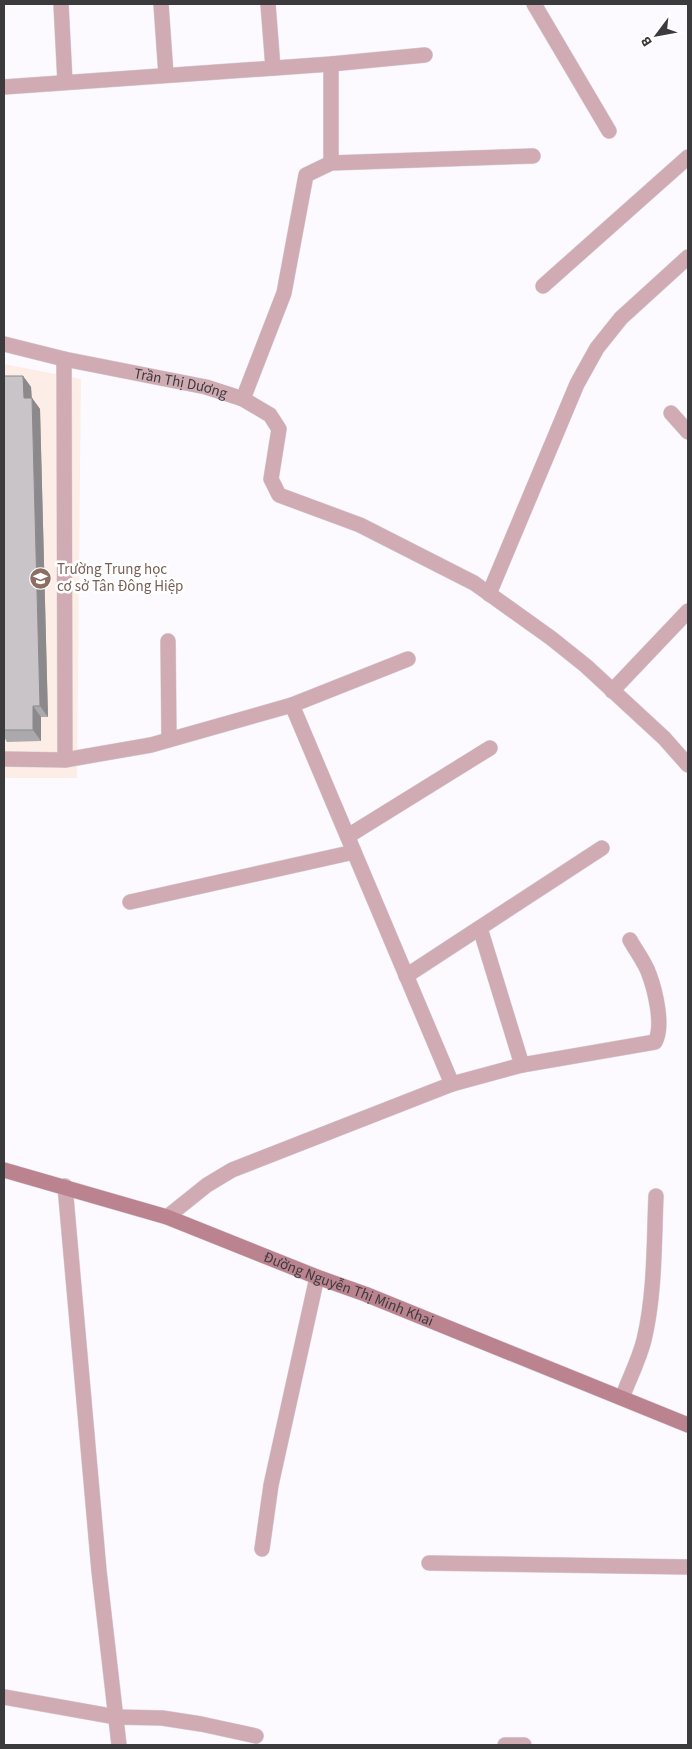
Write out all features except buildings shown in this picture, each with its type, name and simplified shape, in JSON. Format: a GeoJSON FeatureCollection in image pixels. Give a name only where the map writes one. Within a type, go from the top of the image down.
{"type":"FeatureCollection","features":[{"type":"Feature","properties":{"kind":"main road","name":"Đường Nguyễn Thị Minh Khai"},"geometry":{"type":"LineString","coordinates":[[4,1170],[167,1216],[688,1425]]}},
{"type":"Feature","properties":{"kind":"street"},"geometry":{"type":"LineString","coordinates":[[61,4],[65,82]]}},
{"type":"Feature","properties":{"kind":"street"},"geometry":{"type":"LineString","coordinates":[[161,4],[166,75]]}},
{"type":"Feature","properties":{"kind":"street"},"geometry":{"type":"LineString","coordinates":[[268,4],[273,68]]}},
{"type":"Feature","properties":{"kind":"street"},"geometry":{"type":"LineString","coordinates":[[534,4],[608,131]]}},
{"type":"Feature","properties":{"kind":"street"},"geometry":{"type":"LineString","coordinates":[[4,87],[332,64],[425,55]]}},
{"type":"Feature","properties":{"kind":"street"},"geometry":{"type":"LineString","coordinates":[[331,163],[332,64]]}},
{"type":"Feature","properties":{"kind":"street"},"geometry":{"type":"LineString","coordinates":[[243,399],[284,293],[306,175],[331,163],[533,156]]}},
{"type":"Feature","properties":{"kind":"street"},"geometry":{"type":"LineString","coordinates":[[543,286],[688,157]]}},
{"type":"Feature","properties":{"kind":"street"},"geometry":{"type":"LineString","coordinates":[[688,257],[621,318],[597,348],[577,384],[489,594],[551,638],[586,666],[664,738],[688,764]]}},
{"type":"Feature","properties":{"kind":"street","name":"Trần Thị Dương"},"geometry":{"type":"LineString","coordinates":[[4,344],[64,359],[206,387],[243,399],[270,415],[279,429],[271,479],[280,496],[360,525],[474,583],[489,594]]}},
{"type":"Feature","properties":{"kind":"street"},"geometry":{"type":"LineString","coordinates":[[64,359],[65,760]]}},
{"type":"Feature","properties":{"kind":"street"},"geometry":{"type":"LineString","coordinates":[[671,414],[688,432]]}},
{"type":"Feature","properties":{"kind":"street"},"geometry":{"type":"LineString","coordinates":[[612,691],[688,611]]}},
{"type":"Feature","properties":{"kind":"street"},"geometry":{"type":"LineString","coordinates":[[168,641],[169,739]]}},
{"type":"Feature","properties":{"kind":"street"},"geometry":{"type":"LineString","coordinates":[[4,759],[65,760],[151,745],[292,704],[408,659]]}},
{"type":"Feature","properties":{"kind":"street"},"geometry":{"type":"LineString","coordinates":[[292,704],[452,1084]]}},
{"type":"Feature","properties":{"kind":"street"},"geometry":{"type":"LineString","coordinates":[[348,836],[490,748]]}},
{"type":"Feature","properties":{"kind":"street"},"geometry":{"type":"LineString","coordinates":[[406,976],[602,848]]}},
{"type":"Feature","properties":{"kind":"street"},"geometry":{"type":"LineString","coordinates":[[130,902],[354,852]]}},
{"type":"Feature","properties":{"kind":"street"},"geometry":{"type":"LineString","coordinates":[[480,928],[522,1066]]}},
{"type":"Feature","properties":{"kind":"street"},"geometry":{"type":"LineString","coordinates":[[167,1216],[207,1185],[232,1170],[452,1084],[522,1066],[655,1042],[658,1036],[660,1018],[649,973],[630,940]]}},
{"type":"Feature","properties":{"kind":"street"},"geometry":{"type":"LineString","coordinates":[[64,1186],[99,1571],[119,1745]]}},
{"type":"Feature","properties":{"kind":"street"},"geometry":{"type":"LineString","coordinates":[[622,1398],[644,1342],[653,1269],[656,1196]]}},
{"type":"Feature","properties":{"kind":"street"},"geometry":{"type":"LineString","coordinates":[[262,1549],[271,1485],[318,1277]]}},
{"type":"Feature","properties":{"kind":"street"},"geometry":{"type":"LineString","coordinates":[[429,1563],[688,1567]]}},
{"type":"Feature","properties":{"kind":"street"},"geometry":{"type":"LineString","coordinates":[[4,1696],[116,1717],[162,1718],[201,1724],[256,1736]]}},
{"type":"Feature","properties":{"kind":"street"},"geometry":{"type":"LineString","coordinates":[[505,1745],[524,1745]]}},
{"type":"Feature","properties":{"kind":"shaded area","name":"Trường Trung học cơ sở Tân Đông Hiệp"},"geometry":{"type":"Polygon","coordinates":[[[4,364],[81,379],[77,778],[4,778],[4,364]]]}},
{"type":"Feature","properties":{"kind":"place","name":"Trường Trung học cơ sở Tân Đông Hiệp"},"geometry":{"type":"Point","coordinates":[41,578]}}]}
